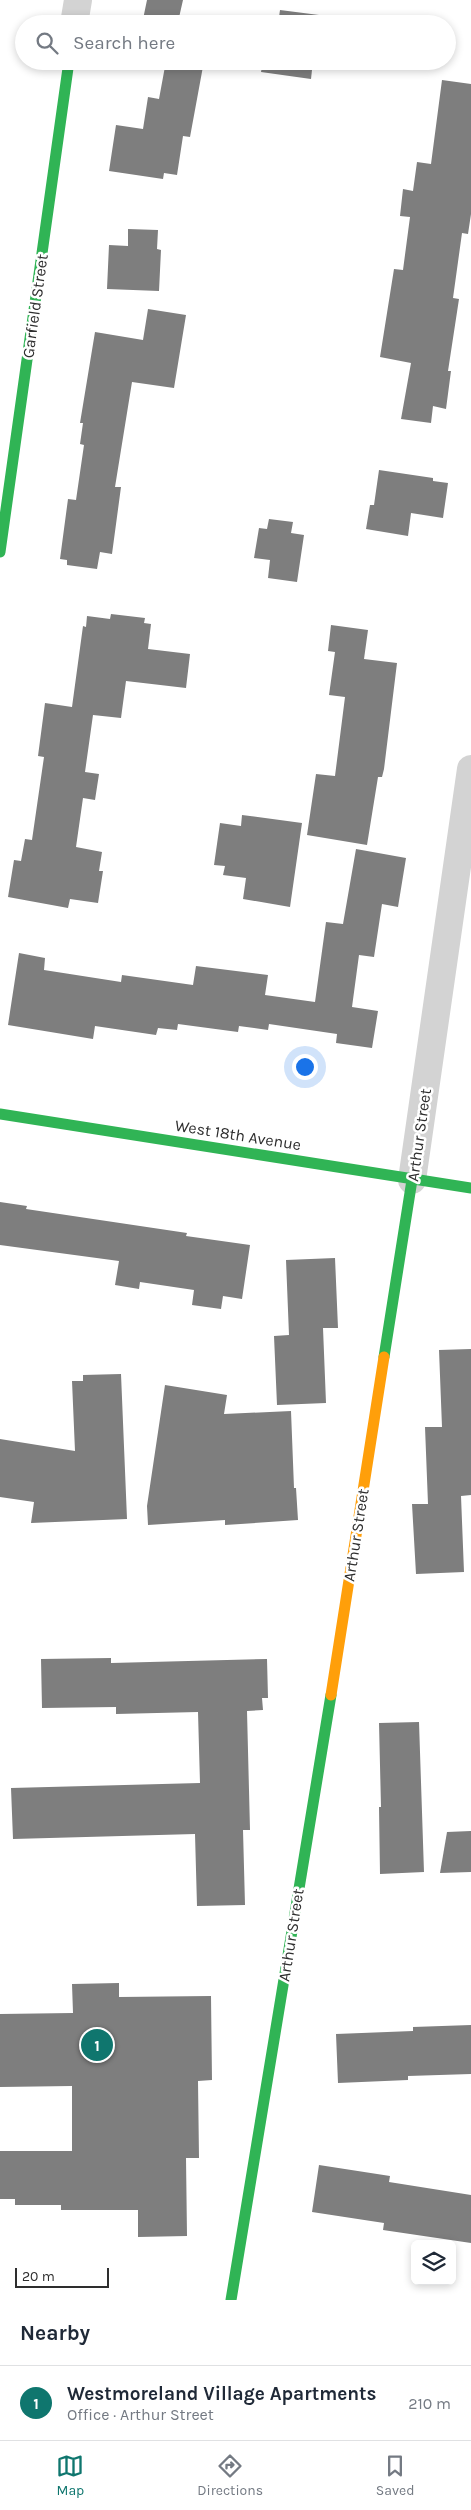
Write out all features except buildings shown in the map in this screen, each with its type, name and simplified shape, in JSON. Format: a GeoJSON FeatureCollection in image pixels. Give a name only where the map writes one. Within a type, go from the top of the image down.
{"type":"FeatureCollection","features":[{"type":"Feature","properties":{"kind":"street"},"geometry":{"type":"LineString","coordinates":[[76,15],[78,0]]}},
{"type":"Feature","properties":{"kind":"street","name":"Garfield Street"},"geometry":{"type":"LineString","coordinates":[[0,552],[68,70]]}},
{"type":"Feature","properties":{"kind":"street","name":"Arthur Street"},"geometry":{"type":"LineString","coordinates":[[231,2300],[412,1180],[471,769]]}},
{"type":"Feature","properties":{"kind":"street","name":"West 18th Avenue"},"geometry":{"type":"LineString","coordinates":[[0,1114],[471,1188]]}},
{"type":"Feature","properties":{"kind":"traffic: fast"},"geometry":{"type":"LineString","coordinates":[[0,552],[68,70]]}},
{"type":"Feature","properties":{"kind":"traffic: fast"},"geometry":{"type":"LineString","coordinates":[[0,1114],[471,1188]]}},
{"type":"Feature","properties":{"kind":"traffic: fast"},"geometry":{"type":"LineString","coordinates":[[384,1357],[412,1180]]}},
{"type":"Feature","properties":{"kind":"traffic: fast"},"geometry":{"type":"LineString","coordinates":[[231,2300],[331,1695]]}},
{"type":"Feature","properties":{"kind":"traffic: slow"},"geometry":{"type":"LineString","coordinates":[[331,1695],[384,1357]]}},
{"type":"Feature","properties":{"kind":"place","name":"Westmoreland Village Apartments"},"geometry":{"type":"Point","coordinates":[97,2045]}}]}
